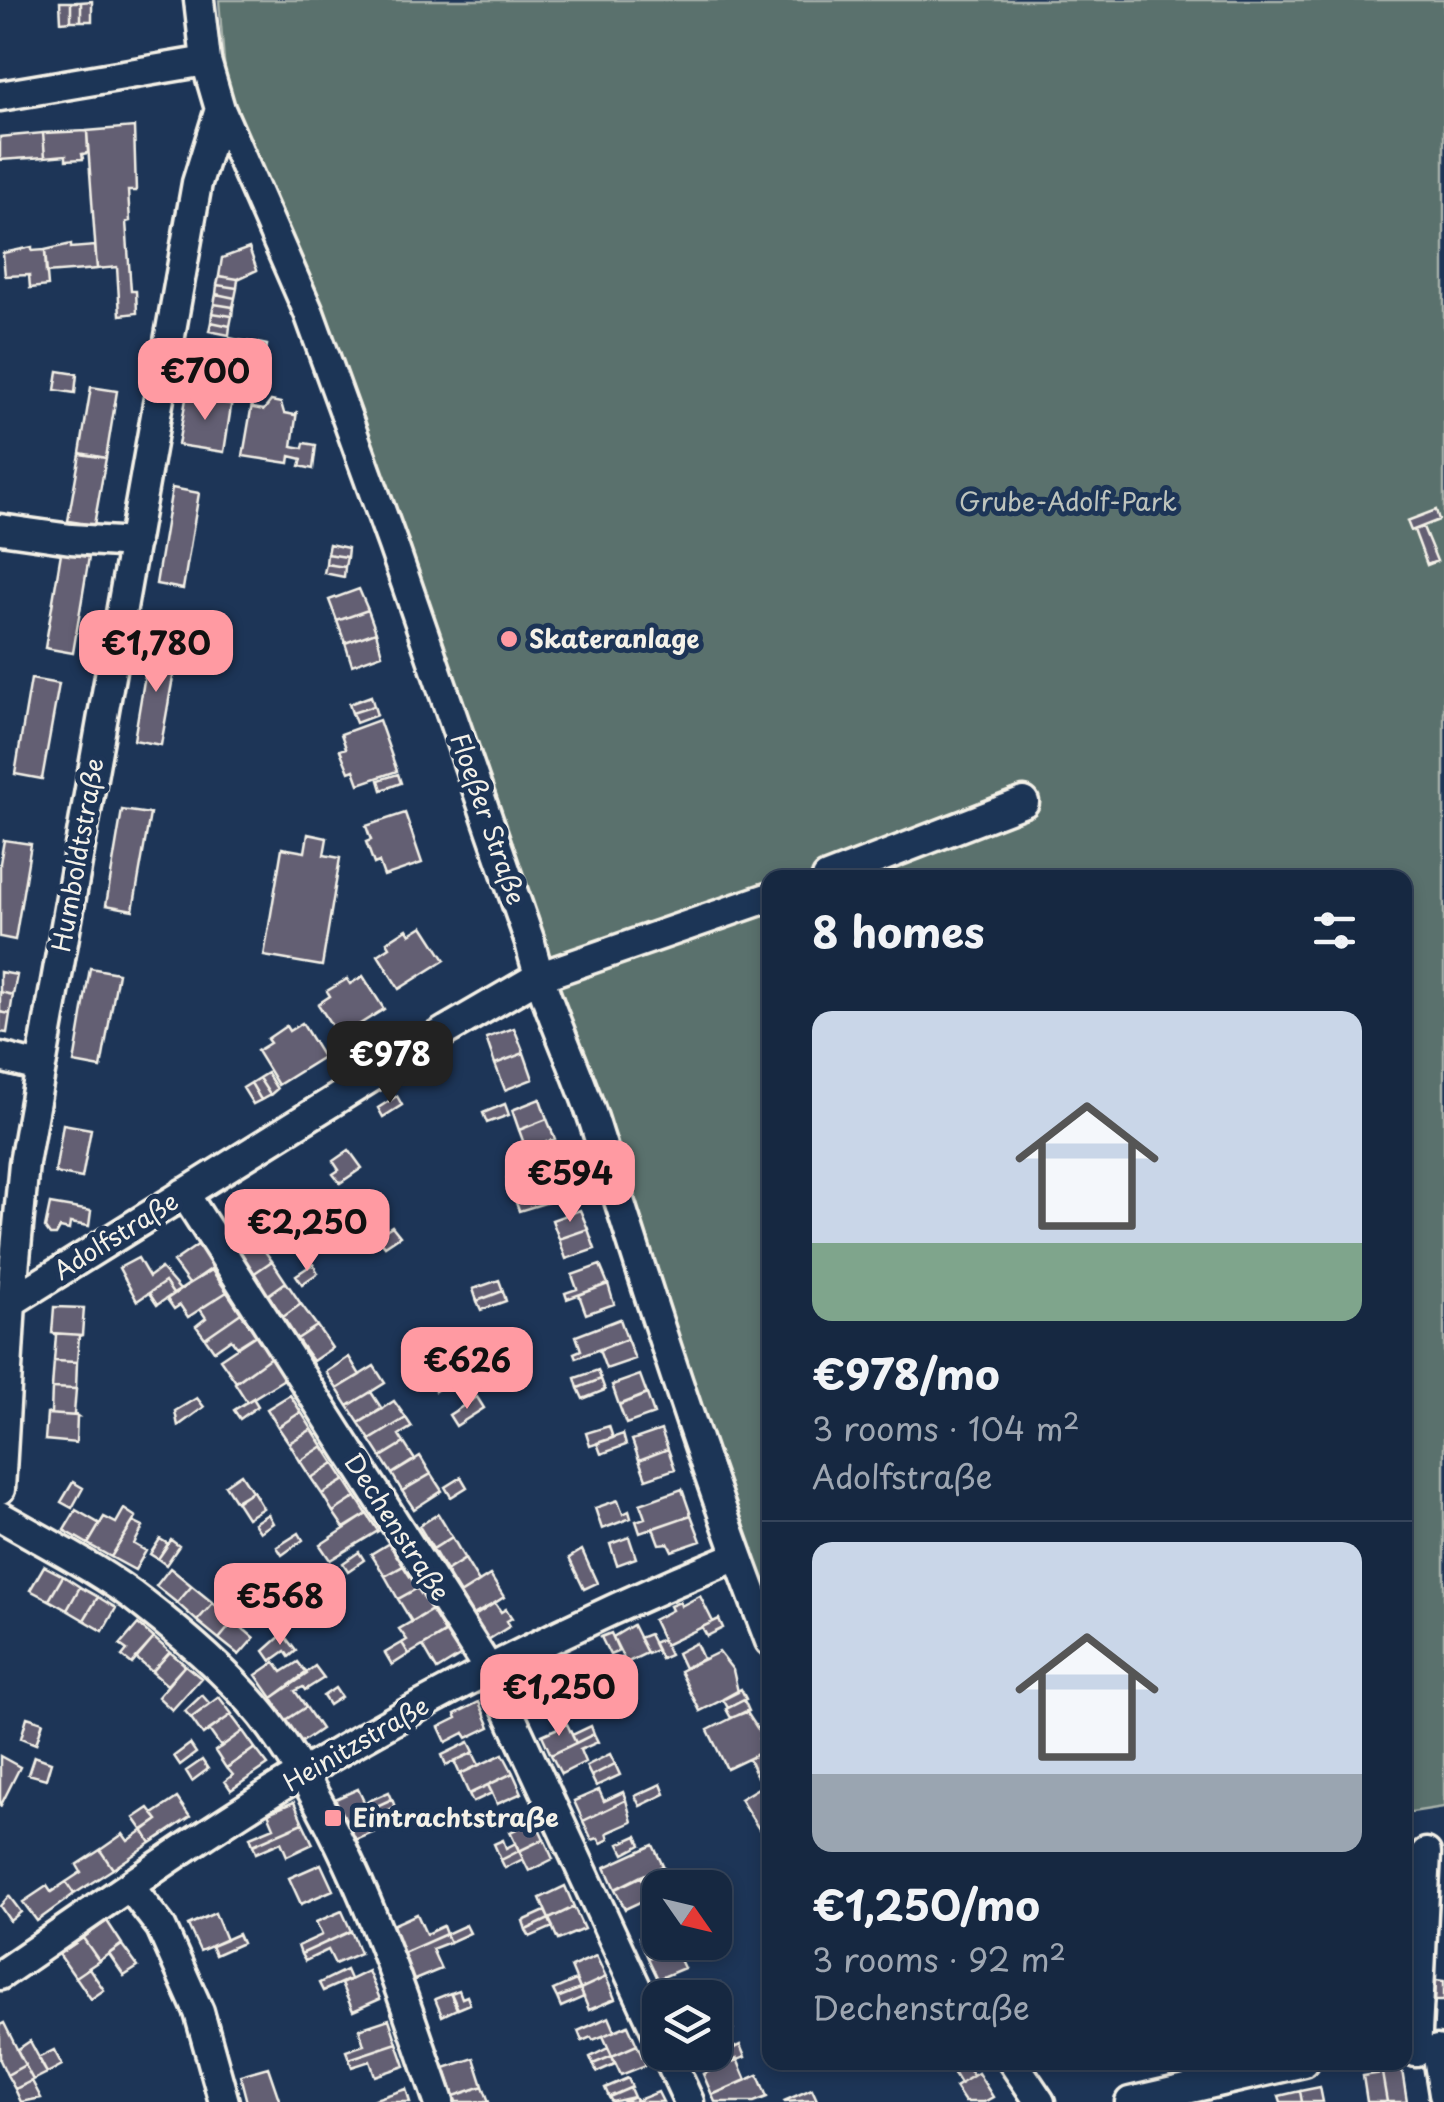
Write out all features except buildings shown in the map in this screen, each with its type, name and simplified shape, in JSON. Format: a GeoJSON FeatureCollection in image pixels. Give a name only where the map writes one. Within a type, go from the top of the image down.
{"type":"FeatureCollection","features":[{"type":"Feature","properties":{"kind":"street","name":"Floeßer Straße"},"geometry":{"type":"LineString","coordinates":[[198,0],[206,61],[220,109],[315,331],[465,752],[530,942],[538,977],[582,1087],[702,1461],[762,1620]]}},
{"type":"Feature","properties":{"kind":"street"},"geometry":{"type":"LineString","coordinates":[[0,96],[206,61]]}},
{"type":"Feature","properties":{"kind":"street","name":"Humboldtstraße"},"geometry":{"type":"LineString","coordinates":[[0,1489],[5,1303],[24,1163],[198,182],[220,109]]}},
{"type":"Feature","properties":{"kind":"street"},"geometry":{"type":"LineString","coordinates":[[0,529],[72,539],[134,542]]}},
{"type":"Feature","properties":{"kind":"street"},"geometry":{"type":"LineString","coordinates":[[847,870],[1024,802]]}},
{"type":"Feature","properties":{"kind":"street","name":"Adolfstraße"},"geometry":{"type":"LineString","coordinates":[[5,1303],[538,977],[762,900]]}},
{"type":"Feature","properties":{"kind":"street"},"geometry":{"type":"LineString","coordinates":[[0,1057],[40,1068]]}},
{"type":"Feature","properties":{"kind":"street","name":"Dechenstraße"},"geometry":{"type":"LineString","coordinates":[[184,1193],[489,1670],[642,2000]]}},
{"type":"Feature","properties":{"kind":"street"},"geometry":{"type":"LineString","coordinates":[[0,1516],[140,1600],[208,1658],[272,1728],[336,1832],[395,1974],[439,2102]]}},
{"type":"Feature","properties":{"kind":"street","name":"Heinitzstraße"},"geometry":{"type":"LineString","coordinates":[[0,1976],[300,1774],[489,1670],[662,1586],[737,1556]]}},
{"type":"Feature","properties":{"kind":"street"},"geometry":{"type":"LineString","coordinates":[[1426,1853],[1425,2051],[1444,2094]]}},
{"type":"Feature","properties":{"kind":"street"},"geometry":{"type":"LineString","coordinates":[[130,1887],[160,1926],[191,1995],[224,2102]]}},
{"type":"Feature","properties":{"kind":"street"},"geometry":{"type":"LineString","coordinates":[[674,2070],[689,2102]]}},
{"type":"Feature","properties":{"kind":"street"},"geometry":{"type":"LineString","coordinates":[[1018,2070],[1040,2102]]}},
{"type":"Feature","properties":{"kind":"street"},"geometry":{"type":"LineString","coordinates":[[1130,2102],[1269,2070]]}},
{"type":"Feature","properties":{"kind":"green space","name":"Grube-Adolf-Park"},"geometry":{"type":"Polygon","coordinates":[[[219,0],[1444,0],[1444,1807],[1412,1812],[1412,870],[762,870],[762,1602],[395,521],[226,86],[219,0]]]}},
{"type":"Feature","properties":{"kind":"place","name":"Skateranlage"},"geometry":{"type":"Point","coordinates":[509,639]}},
{"type":"Feature","properties":{"kind":"place","name":"Eintrachtstraße"},"geometry":{"type":"Point","coordinates":[333,1818]}}]}
